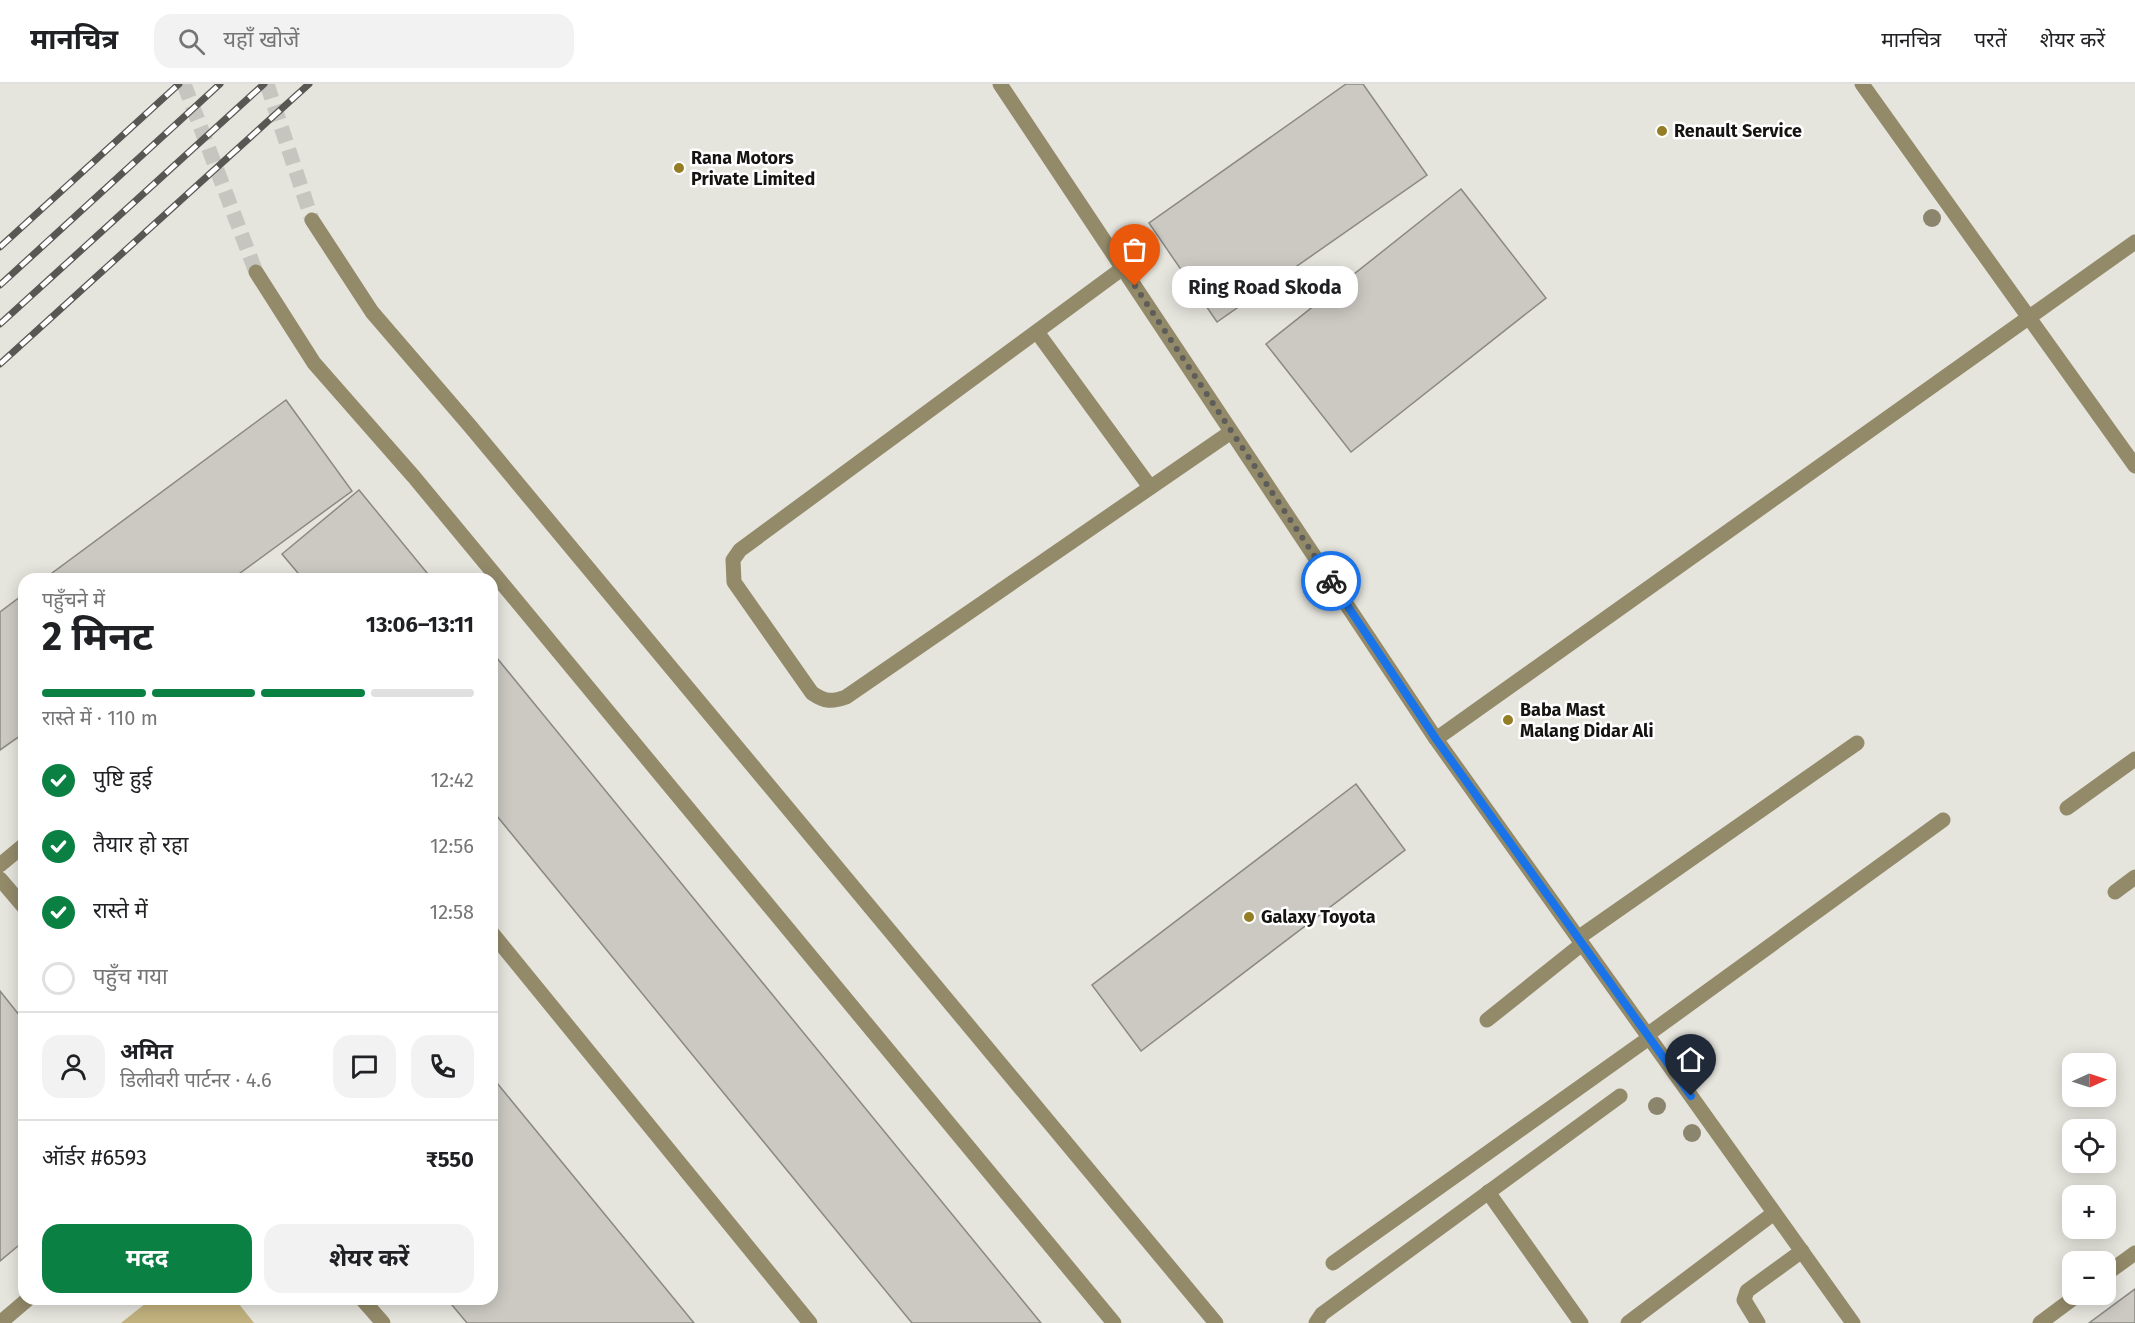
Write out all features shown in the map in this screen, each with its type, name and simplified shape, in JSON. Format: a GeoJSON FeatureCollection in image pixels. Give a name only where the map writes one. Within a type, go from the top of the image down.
{"type":"FeatureCollection","features":[{"type":"Feature","properties":{"kind":"street"},"geometry":{"type":"LineString","coordinates":[[1000,84],[1436,739],[1852,1323]]}},
{"type":"Feature","properties":{"kind":"street"},"geometry":{"type":"LineString","coordinates":[[1862,84],[2135,466]]}},
{"type":"Feature","properties":{"kind":"street"},"geometry":{"type":"LineString","coordinates":[[312,220],[372,312],[1216,1323]]}},
{"type":"Feature","properties":{"kind":"street"},"geometry":{"type":"LineString","coordinates":[[1436,739],[2030,319],[2135,242]]}},
{"type":"Feature","properties":{"kind":"street"},"geometry":{"type":"LineString","coordinates":[[1123,268],[740,550],[733,560],[734,582],[812,693],[822,700],[832,701],[846,697],[1232,432]]}},
{"type":"Feature","properties":{"kind":"street"},"geometry":{"type":"LineString","coordinates":[[256,272],[314,363],[414,477],[493,573]]}},
{"type":"Feature","properties":{"kind":"street"},"geometry":{"type":"LineString","coordinates":[[1037,332],[1150,487]]}},
{"type":"Feature","properties":{"kind":"street"},"geometry":{"type":"LineString","coordinates":[[498,579],[1114,1323]]}},
{"type":"Feature","properties":{"kind":"street"},"geometry":{"type":"LineString","coordinates":[[1488,1020],[1580,941],[1857,743]]}},
{"type":"Feature","properties":{"kind":"street"},"geometry":{"type":"LineString","coordinates":[[2067,808],[2135,759]]}},
{"type":"Feature","properties":{"kind":"street"},"geometry":{"type":"LineString","coordinates":[[1333,1263],[1943,820]]}},
{"type":"Feature","properties":{"kind":"street"},"geometry":{"type":"LineString","coordinates":[[0,865],[18,850]]}},
{"type":"Feature","properties":{"kind":"street"},"geometry":{"type":"LineString","coordinates":[[2115,892],[2135,877]]}},
{"type":"Feature","properties":{"kind":"street"},"geometry":{"type":"LineString","coordinates":[[0,879],[18,900]]}},
{"type":"Feature","properties":{"kind":"street"},"geometry":{"type":"LineString","coordinates":[[498,940],[810,1323]]}},
{"type":"Feature","properties":{"kind":"street"},"geometry":{"type":"LineString","coordinates":[[1316,1323],[1322,1314],[1620,1096]]}},
{"type":"Feature","properties":{"kind":"street"},"geometry":{"type":"LineString","coordinates":[[1488,1192],[1581,1323]]}},
{"type":"Feature","properties":{"kind":"street"},"geometry":{"type":"LineString","coordinates":[[1628,1323],[1774,1213]]}},
{"type":"Feature","properties":{"kind":"street"},"geometry":{"type":"LineString","coordinates":[[1758,1323],[1744,1300],[1747,1291],[1802,1251]]}},
{"type":"Feature","properties":{"kind":"street"},"geometry":{"type":"LineString","coordinates":[[2116,1267],[2135,1253]]}},
{"type":"Feature","properties":{"kind":"street"},"geometry":{"type":"LineString","coordinates":[[0,1323],[21,1305]]}},
{"type":"Feature","properties":{"kind":"street"},"geometry":{"type":"LineString","coordinates":[[367,1305],[383,1323]]}},
{"type":"Feature","properties":{"kind":"street"},"geometry":{"type":"LineString","coordinates":[[2040,1323],[2064,1305]]}},
{"type":"Feature","properties":{"kind":"shaded area"},"geometry":{"type":"Polygon","coordinates":[[[144,1305],[240,1305],[254,1323],[121,1323],[144,1305]]]}},
{"type":"Feature","properties":{"kind":"building"},"geometry":{"type":"Polygon","coordinates":[[[1346,84],[1363,84],[1427,175],[1217,322],[1149,223],[1346,84]]]}},
{"type":"Feature","properties":{"kind":"building"},"geometry":{"type":"Polygon","coordinates":[[[1461,189],[1546,298],[1351,452],[1266,344],[1461,189]]]}},
{"type":"Feature","properties":{"kind":"building"},"geometry":{"type":"Polygon","coordinates":[[[286,400],[352,491],[240,573],[52,573],[286,400]]]}},
{"type":"Feature","properties":{"kind":"building"},"geometry":{"type":"Polygon","coordinates":[[[359,490],[427,573],[298,573],[282,554],[359,490]]]}},
{"type":"Feature","properties":{"kind":"building"},"geometry":{"type":"Polygon","coordinates":[[[18,598],[18,737],[0,750],[0,612],[18,598]]]}},
{"type":"Feature","properties":{"kind":"building"},"geometry":{"type":"Polygon","coordinates":[[[498,659],[1041,1323],[912,1323],[498,817],[498,659]]]}},
{"type":"Feature","properties":{"kind":"building","name":"Galaxy Toyota"},"geometry":{"type":"Polygon","coordinates":[[[1356,784],[1405,850],[1141,1051],[1092,985],[1356,784]]]}},
{"type":"Feature","properties":{"kind":"building"},"geometry":{"type":"Polygon","coordinates":[[[0,991],[18,1014],[18,1246],[0,1261],[0,991]]]}},
{"type":"Feature","properties":{"kind":"building"},"geometry":{"type":"Polygon","coordinates":[[[498,1084],[694,1323],[467,1323],[452,1305],[498,1305],[498,1084]]]}},
{"type":"Feature","properties":{"kind":"building"},"geometry":{"type":"Polygon","coordinates":[[[2135,1289],[2135,1323],[2089,1323],[2116,1305],[2135,1289]]]}},
{"type":"Feature","properties":{"kind":"tunnel"},"geometry":{"type":"LineString","coordinates":[[184,84],[256,272]]}},
{"type":"Feature","properties":{"kind":"tunnel"},"geometry":{"type":"LineString","coordinates":[[267,84],[312,220]]}},
{"type":"Feature","properties":{"kind":"railway"},"geometry":{"type":"LineString","coordinates":[[0,247],[179,84]]}},
{"type":"Feature","properties":{"kind":"railway"},"geometry":{"type":"LineString","coordinates":[[0,285],[220,84]]}},
{"type":"Feature","properties":{"kind":"railway"},"geometry":{"type":"LineString","coordinates":[[0,324],[264,84]]}},
{"type":"Feature","properties":{"kind":"railway"},"geometry":{"type":"LineString","coordinates":[[0,364],[309,84]]}},
{"type":"Feature","properties":{"kind":"way so far"},"geometry":{"type":"LineString","coordinates":[[1135,286],[1331,581]]}},
{"type":"Feature","properties":{"kind":"place","name":"Renault Service"},"geometry":{"type":"Point","coordinates":[1662,131]}},
{"type":"Feature","properties":{"kind":"place","name":"Rana Motors Private Limited"},"geometry":{"type":"Point","coordinates":[679,168]}},
{"type":"Feature","properties":{"kind":"place","name":"Ring Road Skoda"},"geometry":{"type":"Point","coordinates":[1135,286]}},
{"type":"Feature","properties":{"kind":"place","name":"Baba Mast Malang Didar Ali"},"geometry":{"type":"Point","coordinates":[1508,720]}},
{"type":"Feature","properties":{"kind":"place","name":"Galaxy Toyota"},"geometry":{"type":"Point","coordinates":[1249,917]}},
{"type":"Feature","properties":{"kind":"route"},"geometry":{"type":"LineString","coordinates":[[1331,581],[1436,739],[1691,1096]]}}]}
